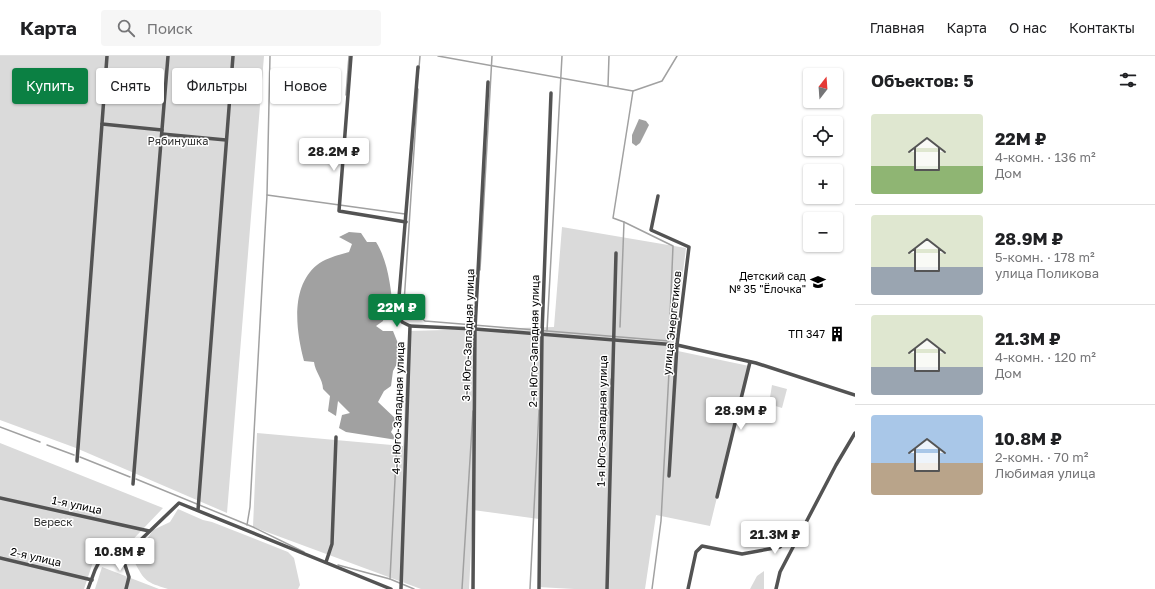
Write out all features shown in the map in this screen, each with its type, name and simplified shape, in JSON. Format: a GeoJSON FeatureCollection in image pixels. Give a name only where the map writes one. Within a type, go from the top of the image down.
{"type":"FeatureCollection","features":[{"type":"Feature","properties":{"kind":"street"},"geometry":{"type":"LineString","coordinates":[[77,461],[108,56]]}},
{"type":"Feature","properties":{"kind":"street"},"geometry":{"type":"LineString","coordinates":[[133,484],[168,56]]}},
{"type":"Feature","properties":{"kind":"street"},"geometry":{"type":"LineString","coordinates":[[198,510],[233,56]]}},
{"type":"Feature","properties":{"kind":"street"},"geometry":{"type":"LineString","coordinates":[[351,56],[339,211],[406,222]]}},
{"type":"Feature","properties":{"kind":"street","name":"4-я Юго-Западная улица"},"geometry":{"type":"LineString","coordinates":[[401,589],[410,326],[402,322],[398,309],[418,67]]}},
{"type":"Feature","properties":{"kind":"street","name":"3-я Юго-Западная улица"},"geometry":{"type":"LineString","coordinates":[[473,589],[475,329],[488,82]]}},
{"type":"Feature","properties":{"kind":"street","name":"2-я Юго-Западная улица"},"geometry":{"type":"LineString","coordinates":[[539,589],[542,334],[551,93]]}},
{"type":"Feature","properties":{"kind":"street"},"geometry":{"type":"LineString","coordinates":[[102,124],[226,140]]}},
{"type":"Feature","properties":{"kind":"street","name":"улица Энергетиков"},"geometry":{"type":"LineString","coordinates":[[658,196],[651,230],[689,247],[677,345],[669,476]]}},
{"type":"Feature","properties":{"kind":"street","name":"1-я Юго-Западная улица"},"geometry":{"type":"LineString","coordinates":[[607,589],[616,253]]}},
{"type":"Feature","properties":{"kind":"street"},"geometry":{"type":"LineString","coordinates":[[410,326],[475,329],[677,345],[750,362],[855,395]]}},
{"type":"Feature","properties":{"kind":"street"},"geometry":{"type":"LineString","coordinates":[[717,498],[750,362]]}},
{"type":"Feature","properties":{"kind":"street"},"geometry":{"type":"LineString","coordinates":[[776,589],[780,572],[836,465],[855,433]]}},
{"type":"Feature","properties":{"kind":"street"},"geometry":{"type":"LineString","coordinates":[[326,562],[332,544],[336,437]]}},
{"type":"Feature","properties":{"kind":"street","name":"1-я улица"},"geometry":{"type":"LineString","coordinates":[[0,498],[149,532]]}},
{"type":"Feature","properties":{"kind":"street"},"geometry":{"type":"LineString","coordinates":[[88,589],[99,562],[106,557],[122,556],[126,554],[179,503],[392,589]]}},
{"type":"Feature","properties":{"kind":"street"},"geometry":{"type":"LineString","coordinates":[[688,589],[696,552],[702,546],[742,554],[780,546],[790,535],[801,533]]}},
{"type":"Feature","properties":{"kind":"street"},"geometry":{"type":"LineString","coordinates":[[122,556],[129,577],[126,588]]}},
{"type":"Feature","properties":{"kind":"street","name":"2-я улица"},"geometry":{"type":"LineString","coordinates":[[0,558],[92,580]]}},
{"type":"Feature","properties":{"kind":"green space","name":"Рябинушка"},"geometry":{"type":"Polygon","coordinates":[[[0,56],[264,56],[262,81],[262,68],[172,68],[172,104],[260,104],[227,513],[76,448],[0,420],[0,56]]]}},
{"type":"Feature","properties":{"kind":"green space"},"geometry":{"type":"Polygon","coordinates":[[[562,227],[686,248],[673,350],[749,366],[710,526],[656,515],[645,589],[574,589],[538,587],[539,519],[473,510],[469,589],[421,589],[253,527],[257,433],[403,446],[408,331],[554,327],[562,227]]]}},
{"type":"Feature","properties":{"kind":"green space"},"geometry":{"type":"Polygon","coordinates":[[[772,385],[787,389],[782,408],[769,404],[772,385]]]}},
{"type":"Feature","properties":{"kind":"green space","name":"Вереск"},"geometry":{"type":"Polygon","coordinates":[[[0,443],[163,508],[119,554],[96,553],[84,589],[0,589],[0,443]]]}},
{"type":"Feature","properties":{"kind":"green space"},"geometry":{"type":"Polygon","coordinates":[[[178,509],[288,552],[294,558],[300,585],[298,589],[168,589],[150,583],[141,573],[134,561],[153,530],[170,522],[178,509]]]}},
{"type":"Feature","properties":{"kind":"green space"},"geometry":{"type":"Polygon","coordinates":[[[102,567],[159,589],[95,589],[102,567]]]}},
{"type":"Feature","properties":{"kind":"green space"},"geometry":{"type":"Polygon","coordinates":[[[764,571],[764,589],[750,589],[757,576],[764,571]]]}},
{"type":"Feature","properties":{"kind":"shaded area"},"geometry":{"type":"Polygon","coordinates":[[[639,119],[646,121],[649,125],[640,143],[636,146],[632,143],[632,135],[639,119]]]}},
{"type":"Feature","properties":{"kind":"shaded area"},"geometry":{"type":"Polygon","coordinates":[[[349,232],[361,233],[367,242],[376,242],[386,266],[393,310],[388,314],[385,310],[383,321],[376,326],[383,331],[393,331],[399,346],[399,360],[393,371],[391,386],[384,391],[378,402],[397,420],[391,432],[397,440],[346,432],[339,428],[342,415],[350,413],[338,401],[336,416],[328,411],[330,396],[323,389],[322,382],[314,362],[304,361],[301,349],[297,323],[297,310],[302,285],[308,274],[317,265],[328,259],[349,252],[352,244],[339,237],[349,232]]]}},
{"type":"Feature","properties":{"kind":"waterway"},"geometry":{"type":"LineString","coordinates":[[247,525],[250,507],[267,195],[270,56]]}},
{"type":"Feature","properties":{"kind":"waterway"},"geometry":{"type":"LineString","coordinates":[[346,95],[349,56]]}},
{"type":"Feature","properties":{"kind":"waterway"},"geometry":{"type":"LineString","coordinates":[[419,68],[420,56]]}},
{"type":"Feature","properties":{"kind":"waterway"},"geometry":{"type":"LineString","coordinates":[[438,56],[633,91],[662,81],[677,56]]}},
{"type":"Feature","properties":{"kind":"waterway"},"geometry":{"type":"LineString","coordinates":[[480,270],[492,56]]}},
{"type":"Feature","properties":{"kind":"waterway"},"geometry":{"type":"LineString","coordinates":[[547,331],[562,56]]}},
{"type":"Feature","properties":{"kind":"waterway"},"geometry":{"type":"LineString","coordinates":[[608,86],[609,56]]}},
{"type":"Feature","properties":{"kind":"waterway"},"geometry":{"type":"LineString","coordinates":[[418,89],[404,303],[425,321],[669,341],[673,246],[613,218],[633,91]]}},
{"type":"Feature","properties":{"kind":"waterway"},"geometry":{"type":"LineString","coordinates":[[267,195],[405,214]]}},
{"type":"Feature","properties":{"kind":"waterway"},"geometry":{"type":"LineString","coordinates":[[620,327],[624,222]]}},
{"type":"Feature","properties":{"kind":"waterway"},"geometry":{"type":"LineString","coordinates":[[652,589],[661,521],[670,353]]}},
{"type":"Feature","properties":{"kind":"waterway"},"geometry":{"type":"LineString","coordinates":[[609,415],[611,379]]}},
{"type":"Feature","properties":{"kind":"waterway"},"geometry":{"type":"LineString","coordinates":[[530,589],[539,410]]}},
{"type":"Feature","properties":{"kind":"waterway"},"geometry":{"type":"LineString","coordinates":[[462,589],[473,411]]}},
{"type":"Feature","properties":{"kind":"waterway"},"geometry":{"type":"LineString","coordinates":[[0,427],[40,442]]}},
{"type":"Feature","properties":{"kind":"waterway"},"geometry":{"type":"LineString","coordinates":[[390,579],[397,440]]}},
{"type":"Feature","properties":{"kind":"waterway"},"geometry":{"type":"LineString","coordinates":[[47,445],[74,455]]}},
{"type":"Feature","properties":{"kind":"waterway"},"geometry":{"type":"LineString","coordinates":[[80,457],[130,477]]}},
{"type":"Feature","properties":{"kind":"waterway"},"geometry":{"type":"LineString","coordinates":[[136,479],[253,527],[304,552]]}},
{"type":"Feature","properties":{"kind":"waterway"},"geometry":{"type":"LineString","coordinates":[[338,565],[390,579],[414,589]]}},
{"type":"Feature","properties":{"kind":"place","name":"Детский сад № 35 \"Ёлочка\""},"geometry":{"type":"Point","coordinates":[818,282]}},
{"type":"Feature","properties":{"kind":"place","name":"ТП 347"},"geometry":{"type":"Point","coordinates":[837,334]}}]}
